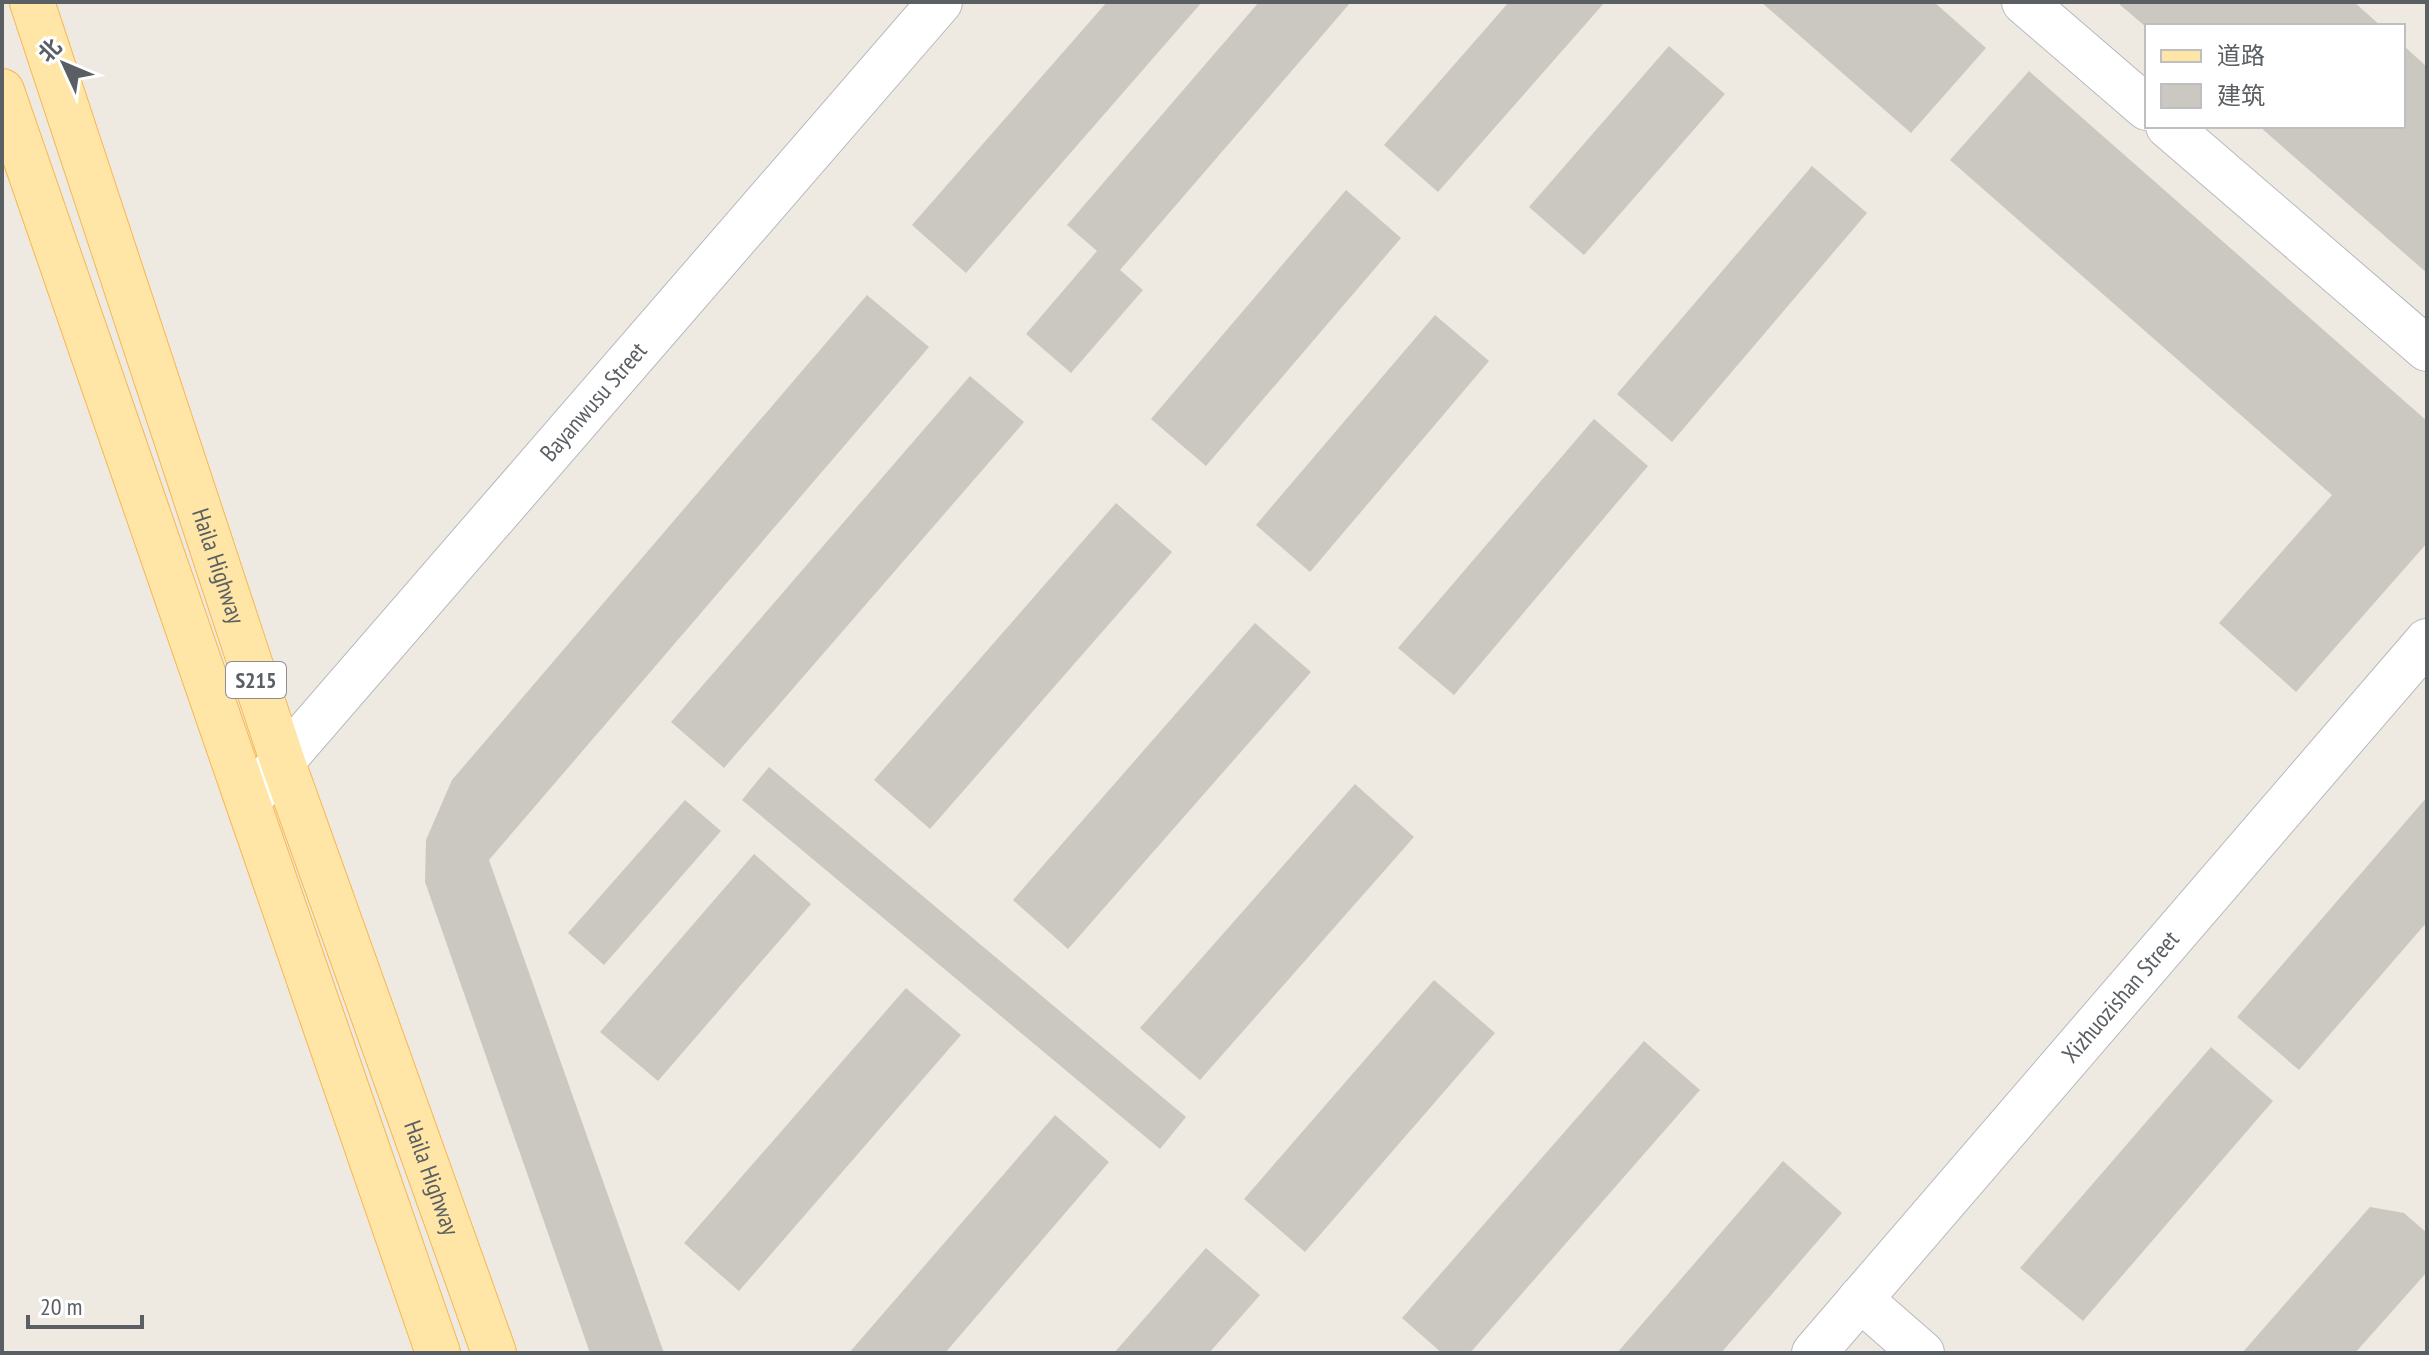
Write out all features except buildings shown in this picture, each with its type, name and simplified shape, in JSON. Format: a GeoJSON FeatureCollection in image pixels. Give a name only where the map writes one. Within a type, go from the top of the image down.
{"type":"FeatureCollection","features":[{"type":"Feature","properties":{"kind":"main road","name":"Haila Highway"},"geometry":{"type":"LineString","coordinates":[[32,2],[281,755],[494,1353]]}},
{"type":"Feature","properties":{"kind":"main road","name":"Haila Highway"},"geometry":{"type":"LineString","coordinates":[[2,91],[438,1353]]}},
{"type":"Feature","properties":{"kind":"street","name":"Bayanwusu Street"},"geometry":{"type":"LineString","coordinates":[[281,755],[918,2]]}},
{"type":"Feature","properties":{"kind":"street","name":"Bayanwusu Street"},"geometry":{"type":"LineString","coordinates":[[245,793],[940,2]]}},
{"type":"Feature","properties":{"kind":"street"},"geometry":{"type":"LineString","coordinates":[[2032,5],[2145,106]]}},
{"type":"Feature","properties":{"kind":"street"},"geometry":{"type":"LineString","coordinates":[[2170,128],[2427,349]]}},
{"type":"Feature","properties":{"kind":"street","name":"Xizhuozishan Street"},"geometry":{"type":"LineString","coordinates":[[1814,1353],[2427,641]]}},
{"type":"Feature","properties":{"kind":"street"},"geometry":{"type":"LineString","coordinates":[[1860,1299],[1922,1353]]}}]}
